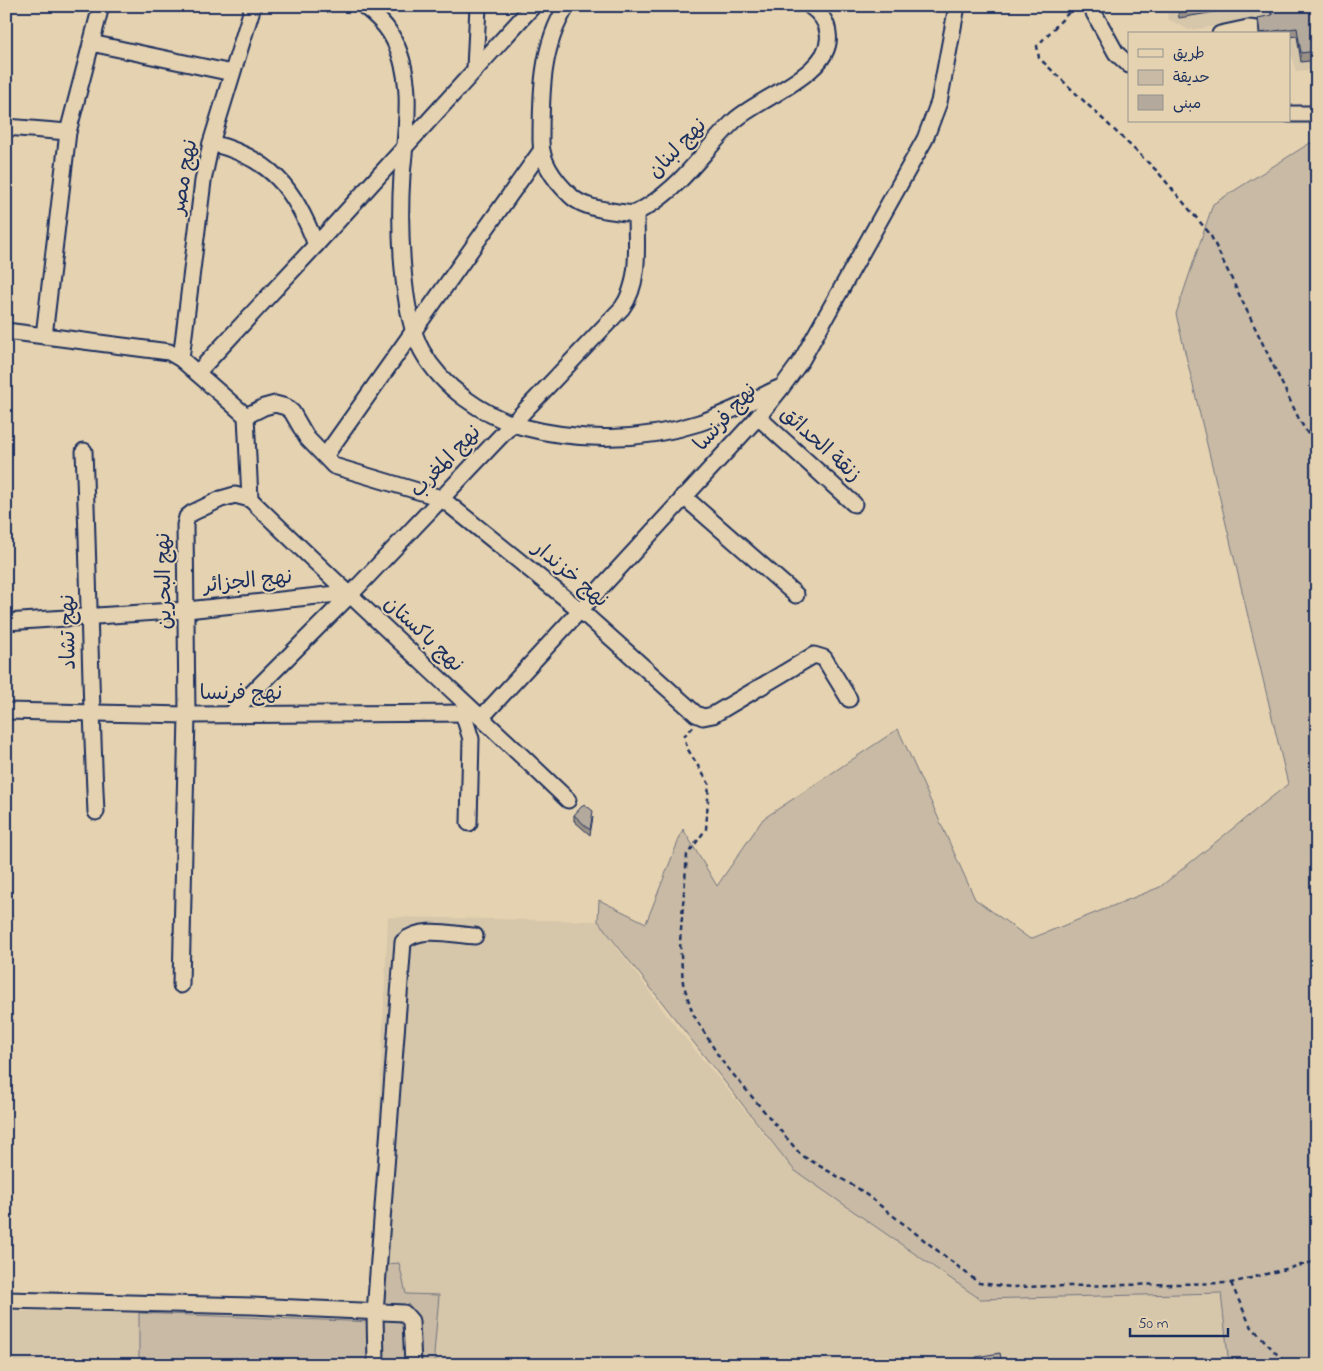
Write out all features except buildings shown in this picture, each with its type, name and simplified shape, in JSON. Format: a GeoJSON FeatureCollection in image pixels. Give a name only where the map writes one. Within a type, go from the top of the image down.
{"type":"FeatureCollection","features":[{"type":"Feature","properties":{"kind":"street"},"geometry":{"type":"LineString","coordinates":[[44,336],[68,132],[101,6]]}},
{"type":"Feature","properties":{"kind":"street","name":"نهج مصر"},"geometry":{"type":"LineString","coordinates":[[181,359],[203,181],[211,142],[253,6]]}},
{"type":"Feature","properties":{"kind":"street"},"geometry":{"type":"LineString","coordinates":[[364,6],[390,33],[400,56],[405,77],[406,146],[402,174],[401,244],[406,297],[421,349],[447,383],[469,401],[512,424],[571,436],[602,438],[660,433],[699,423],[782,387]]}},
{"type":"Feature","properties":{"kind":"street"},"geometry":{"type":"LineString","coordinates":[[475,68],[478,6]]}},
{"type":"Feature","properties":{"kind":"street"},"geometry":{"type":"LineString","coordinates":[[196,373],[316,245],[533,6]]}},
{"type":"Feature","properties":{"kind":"street"},"geometry":{"type":"LineString","coordinates":[[567,6],[549,47],[542,94],[541,151],[557,183],[574,200],[596,208],[636,213]]}},
{"type":"Feature","properties":{"kind":"street","name":"نهج لبنان"},"geometry":{"type":"LineString","coordinates":[[636,213],[659,199],[685,178],[735,120],[793,83],[819,62],[830,41],[827,25],[818,12],[810,6]]}},
{"type":"Feature","properties":{"kind":"street","name":"نهج فرنسا"},"geometry":{"type":"LineString","coordinates":[[6,711],[187,715],[474,714],[580,610],[683,496],[758,417],[800,361],[925,139],[940,102],[957,6]]}},
{"type":"Feature","properties":{"kind":"street"},"geometry":{"type":"LineString","coordinates":[[1096,6],[1094,13],[1123,52]]}},
{"type":"Feature","properties":{"kind":"street"},"geometry":{"type":"LineString","coordinates":[[1229,32],[1248,28],[1258,29]]}},
{"type":"Feature","properties":{"kind":"street"},"geometry":{"type":"LineString","coordinates":[[91,43],[232,73]]}},
{"type":"Feature","properties":{"kind":"street"},"geometry":{"type":"LineString","coordinates":[[1290,114],[1317,114]]}},
{"type":"Feature","properties":{"kind":"street"},"geometry":{"type":"LineString","coordinates":[[6,126],[68,132]]}},
{"type":"Feature","properties":{"kind":"street"},"geometry":{"type":"LineString","coordinates":[[211,142],[250,156],[273,172],[295,198],[316,245]]}},
{"type":"Feature","properties":{"kind":"street"},"geometry":{"type":"LineString","coordinates":[[325,456],[541,151]]}},
{"type":"Feature","properties":{"kind":"street","name":"نهج المغرب"},"geometry":{"type":"LineString","coordinates":[[231,714],[512,424],[629,299],[635,269],[636,213]]}},
{"type":"Feature","properties":{"kind":"street"},"geometry":{"type":"LineString","coordinates":[[6,331],[159,349],[181,359],[246,416],[250,499]]}},
{"type":"Feature","properties":{"kind":"street","name":"نهج خزندار"},"geometry":{"type":"LineString","coordinates":[[246,416],[275,404],[286,407],[292,412],[306,438],[334,466],[344,471],[441,498],[580,610],[696,714],[703,717]]}},
{"type":"Feature","properties":{"kind":"street","name":"زنقة الحدائق"},"geometry":{"type":"LineString","coordinates":[[758,417],[854,504]]}},
{"type":"Feature","properties":{"kind":"street","name":"نهج تشاد"},"geometry":{"type":"LineString","coordinates":[[84,451],[90,615],[91,712],[96,812]]}},
{"type":"Feature","properties":{"kind":"street","name":"نهج البحرين"},"geometry":{"type":"LineString","coordinates":[[181,985],[187,715],[185,525],[187,517],[221,499],[236,495],[250,499]]}},
{"type":"Feature","properties":{"kind":"street"},"geometry":{"type":"LineString","coordinates":[[683,496],[796,595]]}},
{"type":"Feature","properties":{"kind":"street","name":"نهج باكستان"},"geometry":{"type":"LineString","coordinates":[[250,499],[474,714],[568,800]]}},
{"type":"Feature","properties":{"kind":"street","name":"نهج الجزائر"},"geometry":{"type":"LineString","coordinates":[[6,622],[187,610],[348,594]]}},
{"type":"Feature","properties":{"kind":"street"},"geometry":{"type":"LineString","coordinates":[[703,717],[712,715],[814,655],[824,658],[849,699]]}},
{"type":"Feature","properties":{"kind":"street"},"geometry":{"type":"LineString","coordinates":[[470,823],[471,739],[474,714]]}},
{"type":"Feature","properties":{"kind":"street"},"geometry":{"type":"LineString","coordinates":[[376,1365],[375,1313],[403,942],[411,934],[422,932],[475,936]]}},
{"type":"Feature","properties":{"kind":"street"},"geometry":{"type":"LineString","coordinates":[[6,1300],[252,1306],[404,1313],[411,1321],[413,1365]]}},
{"type":"Feature","properties":{"kind":"path"},"geometry":{"type":"LineString","coordinates":[[1075,6],[1037,46],[1039,58],[1157,170],[1210,234],[1300,421],[1317,449]]}},
{"type":"Feature","properties":{"kind":"path"},"geometry":{"type":"LineString","coordinates":[[703,717],[684,736],[687,748],[709,784],[706,829],[687,855],[680,942],[683,983],[693,1014],[720,1060],[801,1155],[859,1189],[979,1284],[1011,1287],[1231,1283],[1317,1261]]}},
{"type":"Feature","properties":{"kind":"path"},"geometry":{"type":"LineString","coordinates":[[1231,1283],[1250,1325],[1287,1365]]}},
{"type":"Feature","properties":{"kind":"shaded area"},"geometry":{"type":"Polygon","coordinates":[[[1167,6],[1317,6],[1317,69],[1296,71],[1290,50],[1290,32],[1259,32],[1258,20],[1189,30],[1168,19],[1167,6]]]}},
{"type":"Feature","properties":{"kind":"shaded area"},"geometry":{"type":"Polygon","coordinates":[[[388,917],[598,921],[671,1021],[794,1170],[980,1299],[1221,1293],[1229,1365],[436,1365],[434,1354],[406,1294],[372,1265],[388,917]]]}},
{"type":"Feature","properties":{"kind":"shaded area"},"geometry":{"type":"Polygon","coordinates":[[[6,1311],[139,1313],[139,1365],[6,1365],[6,1311]]]}},
{"type":"Feature","properties":{"kind":"green space"},"geometry":{"type":"Polygon","coordinates":[[[1310,143],[1317,143],[1317,1365],[1229,1365],[1221,1293],[980,1299],[794,1170],[598,921],[599,900],[646,923],[683,829],[717,886],[763,819],[898,729],[975,899],[1030,939],[1160,887],[1288,784],[1176,314],[1213,204],[1310,143]]]}},
{"type":"Feature","properties":{"kind":"green space"},"geometry":{"type":"Polygon","coordinates":[[[399,1263],[406,1294],[439,1295],[434,1354],[436,1365],[139,1365],[139,1313],[374,1322],[372,1265],[399,1263]]]}}]}
